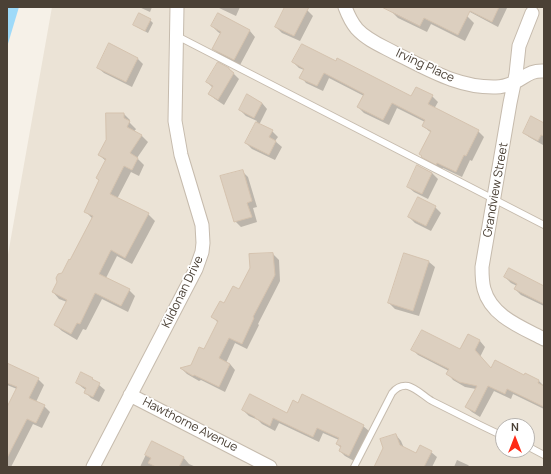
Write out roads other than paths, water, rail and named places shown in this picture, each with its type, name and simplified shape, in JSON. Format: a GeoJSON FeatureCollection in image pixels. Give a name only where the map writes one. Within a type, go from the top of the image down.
{"type":"FeatureCollection","features":[{"type":"Feature","properties":{"kind":"street","name":"Kildonan Drive"},"geometry":{"type":"LineString","coordinates":[[93,467],[196,269],[202,252],[202,225],[181,155],[175,121],[177,7]]}},
{"type":"Feature","properties":{"kind":"street","name":"Irving Place"},"geometry":{"type":"LineString","coordinates":[[345,7],[356,28],[378,44],[437,74],[459,82],[478,86],[505,86],[534,71],[544,71]]}},
{"type":"Feature","properties":{"kind":"street","name":"Grandview Street"},"geometry":{"type":"LineString","coordinates":[[532,13],[519,46],[518,66],[482,267],[482,277],[486,296],[497,312],[544,339]]}},
{"type":"Feature","properties":{"kind":"street","name":"Hawthorne Avenue"},"geometry":{"type":"LineString","coordinates":[[130,395],[270,467]]}},
{"type":"Feature","properties":{"kind":"lane"},"geometry":{"type":"LineString","coordinates":[[177,36],[544,225]]}},
{"type":"Feature","properties":{"kind":"lane"},"geometry":{"type":"LineString","coordinates":[[354,467],[394,389],[398,387],[408,386],[436,403],[495,432]]}},
{"type":"Feature","properties":{"kind":"lane"},"geometry":{"type":"LineString","coordinates":[[535,450],[544,455]]}},
{"type":"Feature","properties":{"kind":"water"},"geometry":{"type":"Polygon","coordinates":[[[7,7],[19,7],[7,47],[7,7]]]}}]}
